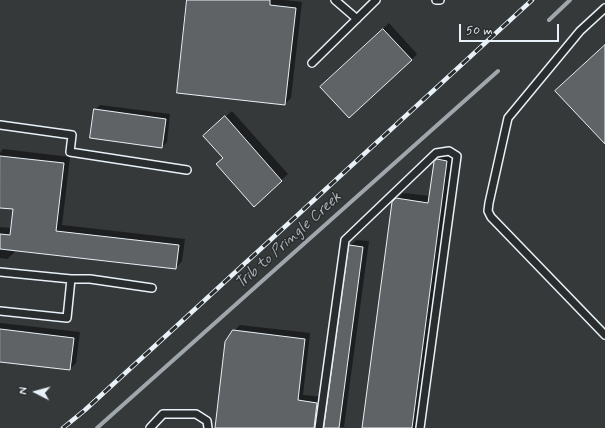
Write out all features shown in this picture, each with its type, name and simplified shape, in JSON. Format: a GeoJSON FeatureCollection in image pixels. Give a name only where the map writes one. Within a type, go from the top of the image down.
{"type":"FeatureCollection","features":[{"type":"Feature","properties":{"kind":"lane"},"geometry":{"type":"LineString","coordinates":[[335,0],[357,19]]}},
{"type":"Feature","properties":{"kind":"lane"},"geometry":{"type":"LineString","coordinates":[[312,63],[376,0]]}},
{"type":"Feature","properties":{"kind":"lane"},"geometry":{"type":"LineString","coordinates":[[605,8],[580,31],[508,118],[488,211],[491,217],[605,335]]}},
{"type":"Feature","properties":{"kind":"lane"},"geometry":{"type":"LineString","coordinates":[[0,125],[72,135],[70,152],[187,170]]}},
{"type":"Feature","properties":{"kind":"lane"},"geometry":{"type":"LineString","coordinates":[[319,428],[345,240],[436,153],[449,151],[457,156],[420,428]]}},
{"type":"Feature","properties":{"kind":"lane"},"geometry":{"type":"LineString","coordinates":[[0,272],[72,279],[90,279],[152,288]]}},
{"type":"Feature","properties":{"kind":"lane"},"geometry":{"type":"LineString","coordinates":[[0,311],[67,318],[72,279]]}},
{"type":"Feature","properties":{"kind":"lane"},"geometry":{"type":"LineString","coordinates":[[150,428],[163,414],[196,414],[207,421],[208,428]]}},
{"type":"Feature","properties":{"kind":"building"},"geometry":{"type":"Polygon","coordinates":[[[187,0],[270,0],[270,5],[296,8],[285,105],[177,93],[187,0]]]}},
{"type":"Feature","properties":{"kind":"building"},"geometry":{"type":"Polygon","coordinates":[[[383,29],[412,60],[349,118],[320,87],[383,29]]]}},
{"type":"Feature","properties":{"kind":"building"},"geometry":{"type":"Polygon","coordinates":[[[605,45],[605,144],[555,91],[605,45]]]}},
{"type":"Feature","properties":{"kind":"building"},"geometry":{"type":"Polygon","coordinates":[[[94,109],[166,119],[162,148],[90,138],[94,109]]]}},
{"type":"Feature","properties":{"kind":"building"},"geometry":{"type":"Polygon","coordinates":[[[225,116],[282,181],[254,207],[216,164],[223,158],[203,136],[225,116]]]}},
{"type":"Feature","properties":{"kind":"building"},"geometry":{"type":"Polygon","coordinates":[[[0,156],[64,163],[56,231],[179,245],[176,269],[0,249],[0,234],[10,235],[13,209],[0,208],[0,156]]]}},
{"type":"Feature","properties":{"kind":"building"},"geometry":{"type":"Polygon","coordinates":[[[437,159],[447,161],[412,428],[362,428],[392,202],[396,198],[428,203],[434,162],[437,159]]]}},
{"type":"Feature","properties":{"kind":"building"},"geometry":{"type":"Polygon","coordinates":[[[349,245],[363,247],[339,428],[324,428],[349,245]]]}},
{"type":"Feature","properties":{"kind":"building"},"geometry":{"type":"Polygon","coordinates":[[[0,329],[74,338],[70,370],[0,362],[0,329]]]}},
{"type":"Feature","properties":{"kind":"building"},"geometry":{"type":"Polygon","coordinates":[[[233,330],[305,339],[298,400],[317,403],[314,428],[215,428],[225,342],[233,330]]]}},
{"type":"Feature","properties":{"kind":"waterway","name":"Trib to Pringle Creek"},"geometry":{"type":"LineString","coordinates":[[549,20],[570,0]]}},
{"type":"Feature","properties":{"kind":"waterway","name":"Trib to Pringle Creek"},"geometry":{"type":"LineString","coordinates":[[97,428],[498,71]]}},
{"type":"Feature","properties":{"kind":"railway"},"geometry":{"type":"LineString","coordinates":[[63,428],[85,410],[532,0]]}}]}
